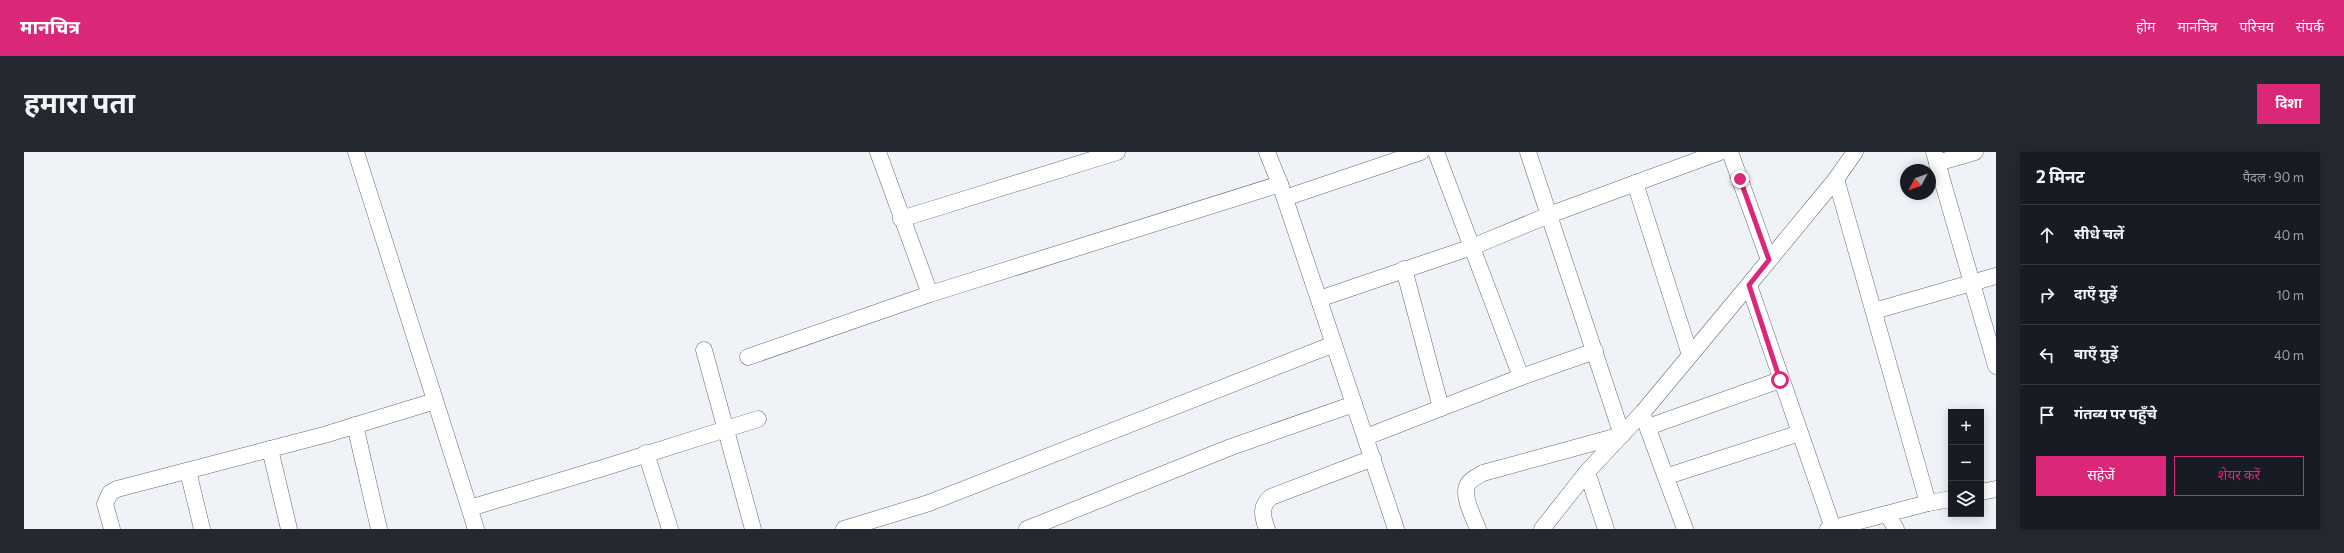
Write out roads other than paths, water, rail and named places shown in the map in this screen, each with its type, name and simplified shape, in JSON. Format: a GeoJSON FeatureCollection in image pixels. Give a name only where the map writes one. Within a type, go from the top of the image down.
{"type":"FeatureCollection","features":[{"type":"Feature","properties":{"kind":"street"},"geometry":{"type":"LineString","coordinates":[[356,152],[476,529]]}},
{"type":"Feature","properties":{"kind":"street"},"geometry":{"type":"LineString","coordinates":[[878,152],[901,220],[930,294]]}},
{"type":"Feature","properties":{"kind":"street"},"geometry":{"type":"LineString","coordinates":[[901,220],[1117,152]]}},
{"type":"Feature","properties":{"kind":"street"},"geometry":{"type":"LineString","coordinates":[[1267,152],[1282,191],[1396,529]]}},
{"type":"Feature","properties":{"kind":"street"},"geometry":{"type":"LineString","coordinates":[[748,357],[930,294],[1420,152]]}},
{"type":"Feature","properties":{"kind":"street"},"geometry":{"type":"LineString","coordinates":[[1436,152],[1521,377]]}},
{"type":"Feature","properties":{"kind":"street"},"geometry":{"type":"LineString","coordinates":[[1528,152],[1622,435]]}},
{"type":"Feature","properties":{"kind":"street"},"geometry":{"type":"LineString","coordinates":[[1319,300],[1404,269],[1472,247],[1549,215],[1720,152]]}},
{"type":"Feature","properties":{"kind":"street"},"geometry":{"type":"LineString","coordinates":[[1730,152],[1769,260]]}},
{"type":"Feature","properties":{"kind":"street"},"geometry":{"type":"LineString","coordinates":[[1645,420],[1690,355],[1836,179],[1855,152]]}},
{"type":"Feature","properties":{"kind":"street"},"geometry":{"type":"LineString","coordinates":[[1975,152],[1936,157],[1996,363]]}},
{"type":"Feature","properties":{"kind":"street"},"geometry":{"type":"LineString","coordinates":[[1836,179],[1928,503]]}},
{"type":"Feature","properties":{"kind":"street"},"geometry":{"type":"LineString","coordinates":[[1636,183],[1690,355]]}},
{"type":"Feature","properties":{"kind":"street"},"geometry":{"type":"LineString","coordinates":[[1404,269],[1440,408]]}},
{"type":"Feature","properties":{"kind":"street"},"geometry":{"type":"LineString","coordinates":[[1874,311],[1996,276]]}},
{"type":"Feature","properties":{"kind":"street"},"geometry":{"type":"LineString","coordinates":[[1749,285],[1831,528],[1928,503],[1948,500]]}},
{"type":"Feature","properties":{"kind":"street"},"geometry":{"type":"LineString","coordinates":[[844,529],[929,502],[1334,344]]}},
{"type":"Feature","properties":{"kind":"street"},"geometry":{"type":"LineString","coordinates":[[704,350],[753,529]]}},
{"type":"Feature","properties":{"kind":"street"},"geometry":{"type":"LineString","coordinates":[[1366,437],[1521,377],[1595,351]]}},
{"type":"Feature","properties":{"kind":"street"},"geometry":{"type":"LineString","coordinates":[[1542,529],[1587,472],[1622,435],[1645,420],[1780,380]]}},
{"type":"Feature","properties":{"kind":"street"},"geometry":{"type":"LineString","coordinates":[[112,529],[105,504],[110,493],[117,489],[270,450],[435,401]]}},
{"type":"Feature","properties":{"kind":"street"},"geometry":{"type":"LineString","coordinates":[[1028,529],[1231,447],[1354,404]]}},
{"type":"Feature","properties":{"kind":"street"},"geometry":{"type":"LineString","coordinates":[[470,508],[606,468],[646,453],[758,419]]}},
{"type":"Feature","properties":{"kind":"street"},"geometry":{"type":"LineString","coordinates":[[1645,420],[1668,476],[1685,529]]}},
{"type":"Feature","properties":{"kind":"street"},"geometry":{"type":"LineString","coordinates":[[355,426],[379,529]]}},
{"type":"Feature","properties":{"kind":"street"},"geometry":{"type":"LineString","coordinates":[[1668,476],[1800,433]]}},
{"type":"Feature","properties":{"kind":"street"},"geometry":{"type":"LineString","coordinates":[[1478,529],[1466,493],[1468,483],[1473,479],[1483,473],[1622,435]]}},
{"type":"Feature","properties":{"kind":"street"},"geometry":{"type":"LineString","coordinates":[[270,450],[289,529]]}},
{"type":"Feature","properties":{"kind":"street"},"geometry":{"type":"LineString","coordinates":[[646,453],[670,529]]}},
{"type":"Feature","properties":{"kind":"street"},"geometry":{"type":"LineString","coordinates":[[1267,529],[1262,516],[1263,507],[1271,497],[1373,458]]}},
{"type":"Feature","properties":{"kind":"street"},"geometry":{"type":"LineString","coordinates":[[188,471],[202,529]]}},
{"type":"Feature","properties":{"kind":"street"},"geometry":{"type":"LineString","coordinates":[[1587,472],[1606,529]]}},
{"type":"Feature","properties":{"kind":"street"},"geometry":{"type":"LineString","coordinates":[[1984,491],[1996,489]]}},
{"type":"Feature","properties":{"kind":"street"},"geometry":{"type":"LineString","coordinates":[[1887,514],[1896,529]]}}]}
